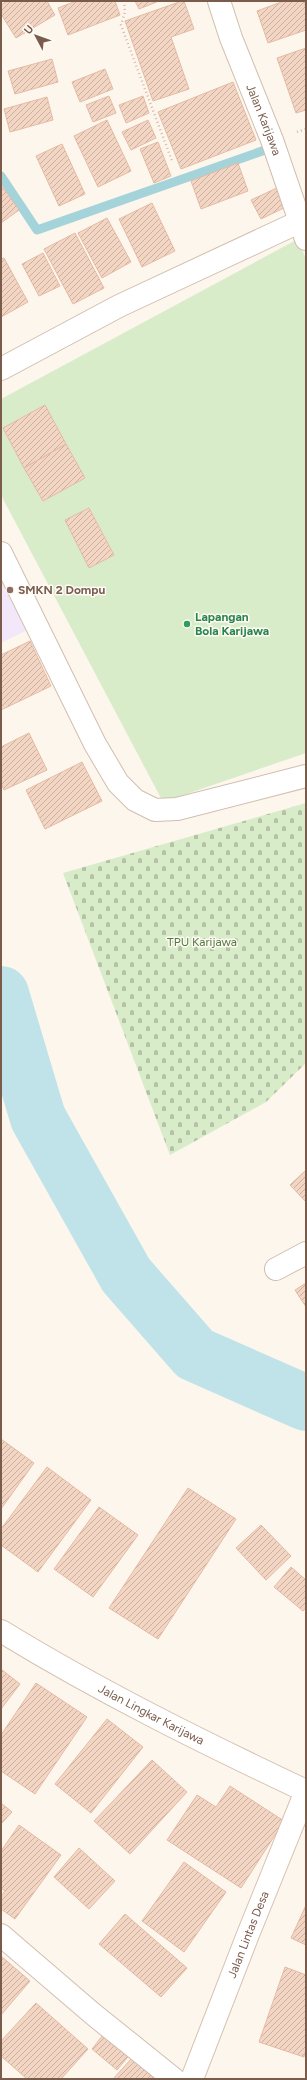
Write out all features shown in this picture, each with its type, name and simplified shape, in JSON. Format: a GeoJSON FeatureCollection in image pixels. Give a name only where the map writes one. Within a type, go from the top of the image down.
{"type":"FeatureCollection","features":[{"type":"Feature","properties":{"kind":"street","name":"Jalan Karijawa"},"geometry":{"type":"LineString","coordinates":[[219,1],[231,38],[272,140],[303,231]]}},
{"type":"Feature","properties":{"kind":"street"},"geometry":{"type":"LineString","coordinates":[[1,369],[119,306],[303,231]]}},
{"type":"Feature","properties":{"kind":"street"},"geometry":{"type":"LineString","coordinates":[[1,553],[95,744],[118,783],[135,800],[155,810],[177,809],[306,776]]}},
{"type":"Feature","properties":{"kind":"street"},"geometry":{"type":"LineString","coordinates":[[276,1269],[306,1253]]}},
{"type":"Feature","properties":{"kind":"street","name":"Jalan Lingkar Karijawa"},"geometry":{"type":"LineString","coordinates":[[1,1631],[55,1664],[198,1740],[306,1791]]}},
{"type":"Feature","properties":{"kind":"street","name":"Jalan Lintas Desa"},"geometry":{"type":"LineString","coordinates":[[192,2079],[306,1791]]}},
{"type":"Feature","properties":{"kind":"street"},"geometry":{"type":"LineString","coordinates":[[1,1935],[93,2014],[174,2079]]}},
{"type":"Feature","properties":{"kind":"path"},"geometry":{"type":"LineString","coordinates":[[124,1],[125,12],[121,25],[172,161]]}},
{"type":"Feature","properties":{"kind":"shaded area","name":"SMKN 2 Dompu"},"geometry":{"type":"Polygon","coordinates":[[[1,554],[36,626],[1,643],[1,554]]]}},
{"type":"Feature","properties":{"kind":"green space","name":"Lapangan Bola Karijawa"},"geometry":{"type":"Polygon","coordinates":[[[298,239],[306,259],[306,753],[163,802],[1,495],[1,399],[298,239]]]}},
{"type":"Feature","properties":{"kind":"green space","name":"TPU Karijawa"},"geometry":{"type":"Polygon","coordinates":[[[306,803],[306,1063],[266,1102],[170,1155],[63,873],[306,803]]]}},
{"type":"Feature","properties":{"kind":"building"},"geometry":{"type":"Polygon","coordinates":[[[7,1],[47,1],[55,15],[16,38],[1,14],[1,5],[7,1]]]}},
{"type":"Feature","properties":{"kind":"building"},"geometry":{"type":"Polygon","coordinates":[[[76,1],[115,1],[120,15],[68,35],[58,8],[76,1]]]}},
{"type":"Feature","properties":{"kind":"building"},"geometry":{"type":"Polygon","coordinates":[[[135,1],[159,1],[139,9],[135,1]]]}},
{"type":"Feature","properties":{"kind":"building"},"geometry":{"type":"Polygon","coordinates":[[[184,1],[194,29],[171,37],[189,89],[153,101],[125,21],[184,1]]]}},
{"type":"Feature","properties":{"kind":"building"},"geometry":{"type":"Polygon","coordinates":[[[284,1],[304,1],[306,9],[306,30],[268,43],[257,11],[284,1]]]}},
{"type":"Feature","properties":{"kind":"building"},"geometry":{"type":"Polygon","coordinates":[[[306,48],[306,110],[296,113],[277,58],[306,48]]]}},
{"type":"Feature","properties":{"kind":"building"},"geometry":{"type":"Polygon","coordinates":[[[52,59],[58,82],[15,94],[8,71],[52,59]]]}},
{"type":"Feature","properties":{"kind":"building"},"geometry":{"type":"Polygon","coordinates":[[[105,69],[113,89],[80,102],[72,82],[105,69]]]}},
{"type":"Feature","properties":{"kind":"building"},"geometry":{"type":"Polygon","coordinates":[[[233,82],[256,140],[181,169],[158,112],[233,82]]]}},
{"type":"Feature","properties":{"kind":"building"},"geometry":{"type":"Polygon","coordinates":[[[109,96],[116,113],[93,122],[86,105],[109,96]]]}},
{"type":"Feature","properties":{"kind":"building"},"geometry":{"type":"Polygon","coordinates":[[[143,96],[149,113],[126,123],[119,105],[143,96]]]}},
{"type":"Feature","properties":{"kind":"building"},"geometry":{"type":"Polygon","coordinates":[[[47,97],[53,120],[10,132],[4,109],[47,97]]]}},
{"type":"Feature","properties":{"kind":"building"},"geometry":{"type":"Polygon","coordinates":[[[107,120],[131,171],[98,187],[74,136],[107,120]]]}},
{"type":"Feature","properties":{"kind":"building"},"geometry":{"type":"Polygon","coordinates":[[[148,120],[156,138],[131,150],[122,132],[148,120]]]}},
{"type":"Feature","properties":{"kind":"building"},"geometry":{"type":"Polygon","coordinates":[[[158,142],[171,176],[154,183],[140,149],[158,142]]]}},
{"type":"Feature","properties":{"kind":"building"},"geometry":{"type":"Polygon","coordinates":[[[62,144],[85,194],[59,206],[36,156],[62,144]]]}},
{"type":"Feature","properties":{"kind":"building"},"geometry":{"type":"Polygon","coordinates":[[[238,163],[248,191],[201,209],[191,181],[238,163]]]}},
{"type":"Feature","properties":{"kind":"building"},"geometry":{"type":"Polygon","coordinates":[[[1,185],[19,210],[1,223],[1,185]]]}},
{"type":"Feature","properties":{"kind":"building"},"geometry":{"type":"Polygon","coordinates":[[[281,186],[290,205],[261,219],[251,200],[281,186]]]}},
{"type":"Feature","properties":{"kind":"building"},"geometry":{"type":"Polygon","coordinates":[[[152,203],[175,251],[142,267],[119,219],[152,203]]]}},
{"type":"Feature","properties":{"kind":"building"},"geometry":{"type":"Polygon","coordinates":[[[107,218],[131,262],[102,278],[78,233],[107,218]]]}},
{"type":"Feature","properties":{"kind":"building"},"geometry":{"type":"Polygon","coordinates":[[[75,233],[104,288],[73,304],[44,249],[75,233]]]}},
{"type":"Feature","properties":{"kind":"building"},"geometry":{"type":"Polygon","coordinates":[[[43,253],[60,286],[39,296],[22,264],[43,253]]]}},
{"type":"Feature","properties":{"kind":"building"},"geometry":{"type":"Polygon","coordinates":[[[4,258],[28,302],[1,317],[1,259],[4,258]]]}},
{"type":"Feature","properties":{"kind":"building"},"geometry":{"type":"Polygon","coordinates":[[[45,405],[66,444],[24,468],[3,428],[45,405]]]}},
{"type":"Feature","properties":{"kind":"building"},"geometry":{"type":"Polygon","coordinates":[[[66,444],[85,478],[43,501],[24,468],[66,444]]]}},
{"type":"Feature","properties":{"kind":"building"},"geometry":{"type":"Polygon","coordinates":[[[89,508],[114,555],[89,568],[65,520],[89,508]]]}},
{"type":"Feature","properties":{"kind":"building"},"geometry":{"type":"Polygon","coordinates":[[[30,641],[51,686],[1,710],[1,655],[30,641]]]}},
{"type":"Feature","properties":{"kind":"building"},"geometry":{"type":"Polygon","coordinates":[[[29,733],[47,770],[4,790],[1,783],[1,747],[29,733]]]}},
{"type":"Feature","properties":{"kind":"building"},"geometry":{"type":"Polygon","coordinates":[[[82,762],[102,801],[45,829],[26,790],[82,762]]]}},
{"type":"Feature","properties":{"kind":"building"},"geometry":{"type":"Polygon","coordinates":[[[306,1170],[306,1202],[290,1185],[306,1170]]]}},
{"type":"Feature","properties":{"kind":"building"},"geometry":{"type":"Polygon","coordinates":[[[306,1283],[306,1307],[295,1290],[306,1283]]]}},
{"type":"Feature","properties":{"kind":"building"},"geometry":{"type":"Polygon","coordinates":[[[1,1439],[34,1463],[1,1509],[1,1439]]]}},
{"type":"Feature","properties":{"kind":"building"},"geometry":{"type":"Polygon","coordinates":[[[47,1467],[91,1500],[38,1572],[1,1545],[1,1529],[47,1467]]]}},
{"type":"Feature","properties":{"kind":"building"},"geometry":{"type":"Polygon","coordinates":[[[188,1488],[236,1519],[158,1639],[109,1608],[188,1488]]]}},
{"type":"Feature","properties":{"kind":"building"},"geometry":{"type":"Polygon","coordinates":[[[99,1507],[138,1535],[93,1597],[54,1569],[99,1507]]]}},
{"type":"Feature","properties":{"kind":"building"},"geometry":{"type":"Polygon","coordinates":[[[261,1525],[291,1556],[266,1580],[236,1548],[261,1525]]]}},
{"type":"Feature","properties":{"kind":"building"},"geometry":{"type":"Polygon","coordinates":[[[291,1567],[306,1580],[306,1608],[303,1611],[274,1587],[291,1567]]]}},
{"type":"Feature","properties":{"kind":"building"},"geometry":{"type":"Polygon","coordinates":[[[1,1669],[20,1684],[1,1709],[1,1669]]]}},
{"type":"Feature","properties":{"kind":"building"},"geometry":{"type":"Polygon","coordinates":[[[36,1683],[87,1717],[35,1794],[1,1771],[1,1735],[36,1683]]]}},
{"type":"Feature","properties":{"kind":"building"},"geometry":{"type":"Polygon","coordinates":[[[107,1719],[143,1747],[91,1813],[55,1784],[107,1719]]]}},
{"type":"Feature","properties":{"kind":"building"},"geometry":{"type":"Polygon","coordinates":[[[152,1760],[187,1792],[130,1854],[94,1821],[152,1760]]]}},
{"type":"Feature","properties":{"kind":"building"},"geometry":{"type":"Polygon","coordinates":[[[230,1786],[284,1821],[241,1888],[167,1840],[197,1795],[216,1807],[230,1786]]]}},
{"type":"Feature","properties":{"kind":"building"},"geometry":{"type":"Polygon","coordinates":[[[1,1803],[12,1812],[1,1824],[1,1803]]]}},
{"type":"Feature","properties":{"kind":"building"},"geometry":{"type":"Polygon","coordinates":[[[19,1825],[61,1855],[15,1919],[1,1909],[1,1896],[5,1891],[1,1888],[1,1851],[19,1825]]]}},
{"type":"Feature","properties":{"kind":"building"},"geometry":{"type":"Polygon","coordinates":[[[79,1848],[115,1881],[89,1909],[54,1877],[79,1848]]]}},
{"type":"Feature","properties":{"kind":"building"},"geometry":{"type":"Polygon","coordinates":[[[184,1862],[226,1892],[184,1952],[142,1921],[184,1862]]]}},
{"type":"Feature","properties":{"kind":"building"},"geometry":{"type":"Polygon","coordinates":[[[306,1905],[306,1945],[291,1938],[306,1905]]]}},
{"type":"Feature","properties":{"kind":"building"},"geometry":{"type":"Polygon","coordinates":[[[125,1914],[187,1968],[161,1997],[99,1944],[125,1914]]]}},
{"type":"Feature","properties":{"kind":"building"},"geometry":{"type":"Polygon","coordinates":[[[1,1956],[30,1981],[1,2015],[1,1956]]]}},
{"type":"Feature","properties":{"kind":"building"},"geometry":{"type":"Polygon","coordinates":[[[285,1967],[306,1975],[306,2050],[304,2057],[259,2042],[285,1967]]]}},
{"type":"Feature","properties":{"kind":"building"},"geometry":{"type":"Polygon","coordinates":[[[36,2003],[88,2049],[61,2079],[27,2079],[1,2056],[1,2041],[36,2003]]]}},
{"type":"Feature","properties":{"kind":"building"},"geometry":{"type":"Polygon","coordinates":[[[106,2031],[132,2052],[117,2070],[92,2049],[106,2031]]]}},
{"type":"Feature","properties":{"kind":"building"},"geometry":{"type":"Polygon","coordinates":[[[132,2058],[154,2079],[113,2079],[132,2058]]]}},
{"type":"Feature","properties":{"kind":"waterway"},"geometry":{"type":"LineString","coordinates":[[1,176],[37,230],[265,150]]}},
{"type":"Feature","properties":{"kind":"waterway"},"geometry":{"type":"LineString","coordinates":[[1,994],[38,1118],[126,1275],[195,1354],[306,1403]]}},
{"type":"Feature","properties":{"kind":"place","name":"SMKN 2 Dompu"},"geometry":{"type":"Point","coordinates":[10,590]}},
{"type":"Feature","properties":{"kind":"place","name":"Lapangan Bola Karijawa"},"geometry":{"type":"Point","coordinates":[187,624]}}]}
